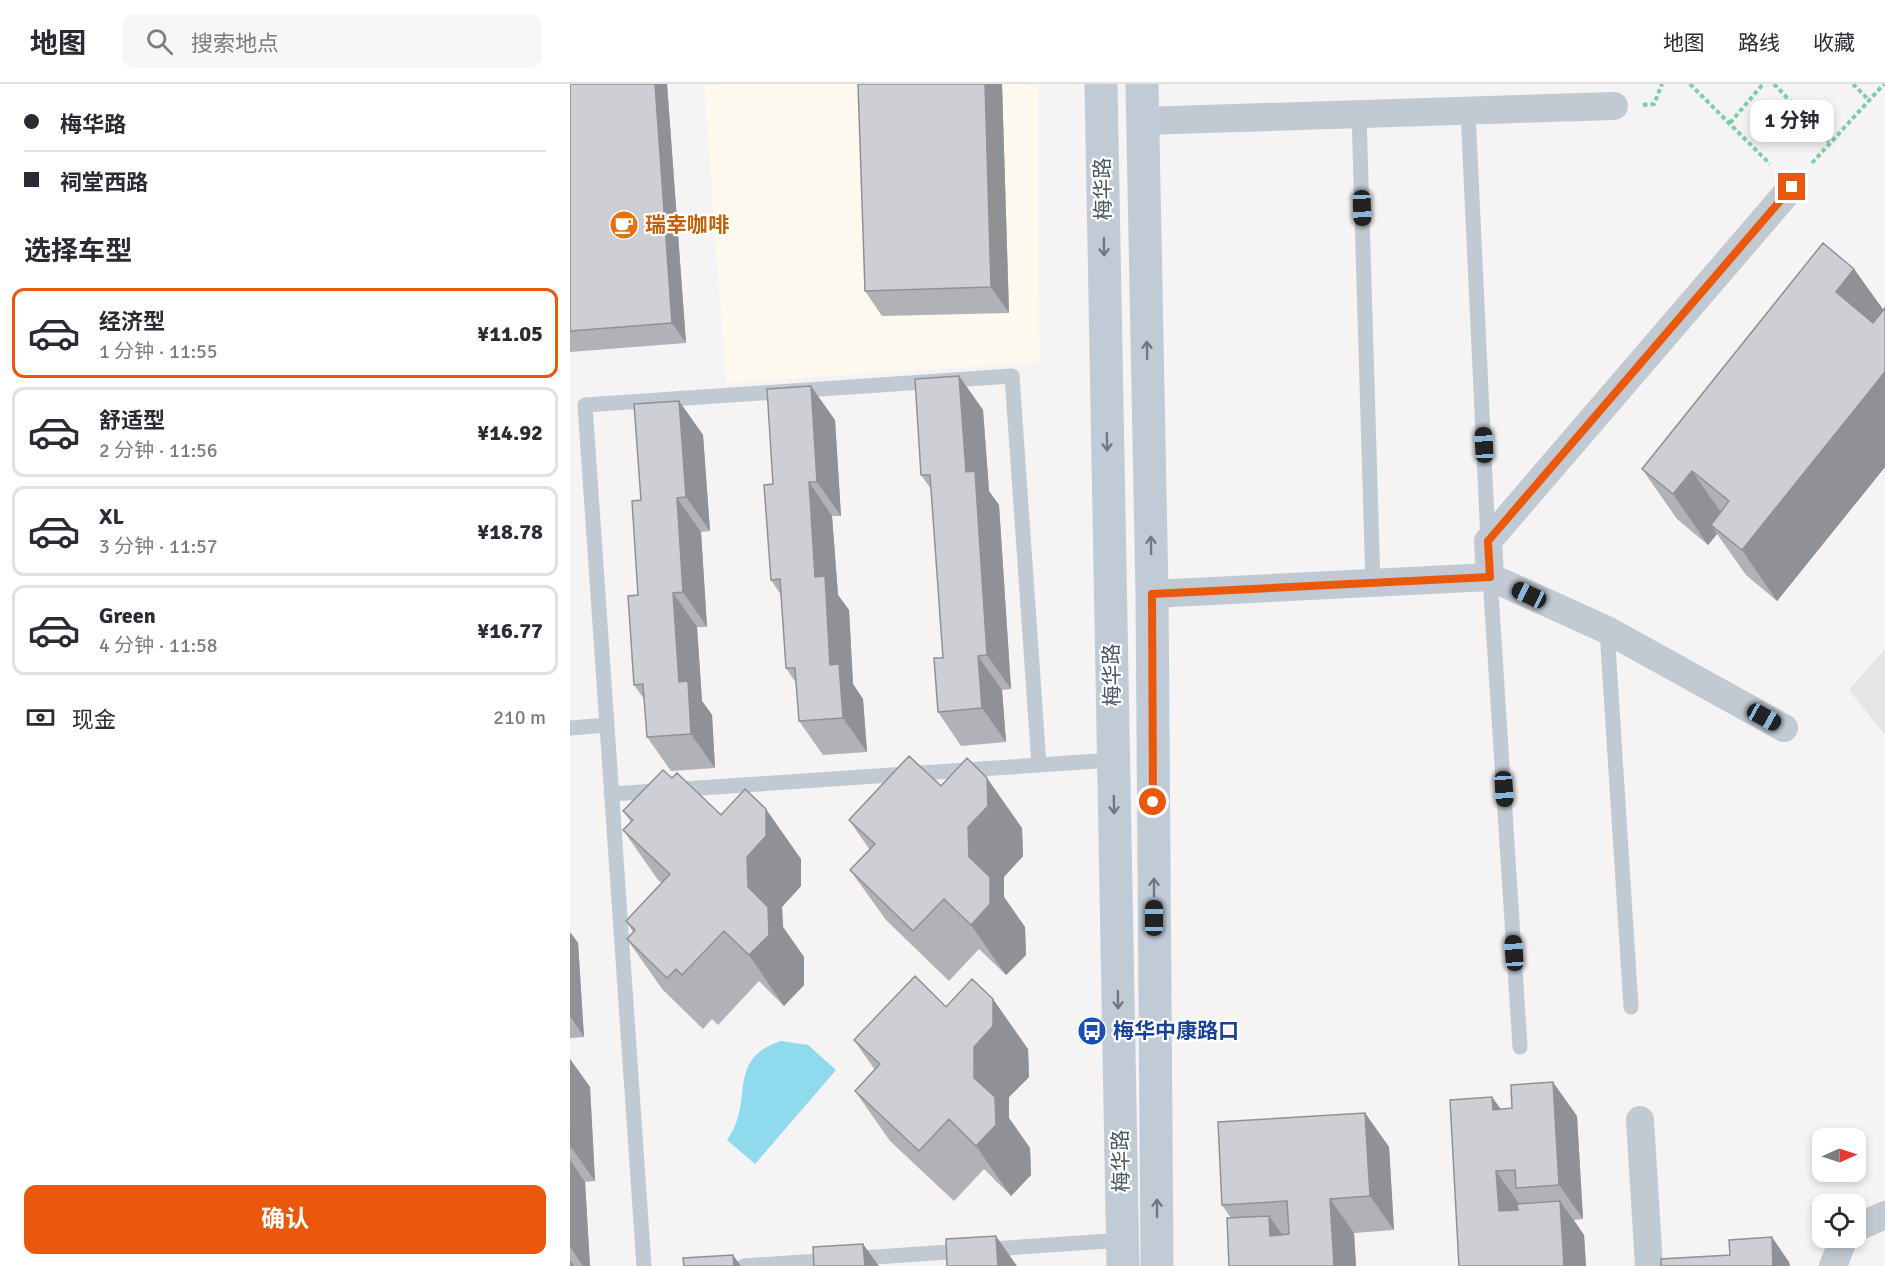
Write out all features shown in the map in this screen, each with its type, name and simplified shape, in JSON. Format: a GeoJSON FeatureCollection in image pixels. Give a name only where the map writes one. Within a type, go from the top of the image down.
{"type":"FeatureCollection","features":[{"type":"Feature","properties":{"kind":"main road","name":"梅华路"},"geometry":{"type":"LineString","coordinates":[[1101,84],[1123,1253]]}},
{"type":"Feature","properties":{"kind":"main road","name":"梅华路"},"geometry":{"type":"LineString","coordinates":[[1142,84],[1152,594],[1157,1266]]}},
{"type":"Feature","properties":{"kind":"street"},"geometry":{"type":"LineString","coordinates":[[1142,120],[1614,106]]}},
{"type":"Feature","properties":{"kind":"street"},"geometry":{"type":"LineString","coordinates":[[1490,577],[1488,541],[1792,187]]}},
{"type":"Feature","properties":{"kind":"street"},"geometry":{"type":"LineString","coordinates":[[1152,594],[1373,585],[1490,577],[1607,630],[1784,728]]}},
{"type":"Feature","properties":{"kind":"street"},"geometry":{"type":"LineString","coordinates":[[1640,1120],[1649,1266]]}},
{"type":"Feature","properties":{"kind":"street"},"geometry":{"type":"LineString","coordinates":[[1866,1224],[1885,1215]]}},
{"type":"Feature","properties":{"kind":"street"},"geometry":{"type":"LineString","coordinates":[[1833,1266],[1840,1248]]}},
{"type":"Feature","properties":{"kind":"lane"},"geometry":{"type":"LineString","coordinates":[[1468,111],[1488,541]]}},
{"type":"Feature","properties":{"kind":"lane"},"geometry":{"type":"LineString","coordinates":[[1359,114],[1373,585]]}},
{"type":"Feature","properties":{"kind":"lane"},"geometry":{"type":"LineString","coordinates":[[644,1266],[585,405],[1012,376],[1039,765]]}},
{"type":"Feature","properties":{"kind":"lane"},"geometry":{"type":"LineString","coordinates":[[1490,577],[1520,1047]]}},
{"type":"Feature","properties":{"kind":"lane"},"geometry":{"type":"LineString","coordinates":[[1607,630],[1631,1006]]}},
{"type":"Feature","properties":{"kind":"lane"},"geometry":{"type":"LineString","coordinates":[[570,728],[607,726]]}},
{"type":"Feature","properties":{"kind":"lane"},"geometry":{"type":"LineString","coordinates":[[611,794],[1113,760]]}},
{"type":"Feature","properties":{"kind":"lane"},"geometry":{"type":"LineString","coordinates":[[744,1266],[1123,1253]]}},
{"type":"Feature","properties":{"kind":"path"},"geometry":{"type":"LineString","coordinates":[[1690,84],[1792,187],[1868,99],[1884,84]]}},
{"type":"Feature","properties":{"kind":"path"},"geometry":{"type":"LineString","coordinates":[[1730,123],[1763,84]]}},
{"type":"Feature","properties":{"kind":"path"},"geometry":{"type":"LineString","coordinates":[[1774,84],[1830,143]]}},
{"type":"Feature","properties":{"kind":"path"},"geometry":{"type":"LineString","coordinates":[[1853,84],[1868,99]]}},
{"type":"Feature","properties":{"kind":"shaded area"},"geometry":{"type":"Polygon","coordinates":[[[704,84],[1038,84],[1039,362],[726,383],[704,84]]]}},
{"type":"Feature","properties":{"kind":"shaded area"},"geometry":{"type":"Polygon","coordinates":[[[1885,649],[1885,735],[1849,690],[1885,649]]]}},
{"type":"Feature","properties":{"kind":"water"},"geometry":{"type":"Polygon","coordinates":[[[781,1041],[808,1045],[836,1070],[755,1164],[727,1140],[740,1111],[747,1070],[753,1059],[764,1049],[781,1041]]]}},
{"type":"Feature","properties":{"kind":"building"},"geometry":{"type":"Polygon","coordinates":[[[570,84],[655,84],[672,323],[570,331],[570,84]]]}},
{"type":"Feature","properties":{"kind":"building"},"geometry":{"type":"Polygon","coordinates":[[[858,84],[985,84],[991,287],[865,291],[858,84]]]}},
{"type":"Feature","properties":{"kind":"building"},"geometry":{"type":"Polygon","coordinates":[[[1823,243],[1854,269],[1836,292],[1873,323],[1885,308],[1885,372],[1742,550],[1711,525],[1729,501],[1692,471],[1673,494],[1642,469],[1823,243]]]}},
{"type":"Feature","properties":{"kind":"building"},"geometry":{"type":"Polygon","coordinates":[[[959,376],[966,472],[975,471],[987,655],[978,656],[982,708],[938,712],[934,658],[943,658],[930,475],[921,475],[915,379],[959,376]]]}},
{"type":"Feature","properties":{"kind":"building"},"geometry":{"type":"Polygon","coordinates":[[[811,386],[817,482],[809,482],[815,577],[825,576],[830,665],[839,664],[843,718],[799,721],[795,668],[786,668],[780,579],[771,580],[764,485],[773,484],[767,389],[811,386]]]}},
{"type":"Feature","properties":{"kind":"building"},"geometry":{"type":"Polygon","coordinates":[[[679,401],[686,497],[677,498],[683,592],[673,593],[679,682],[688,681],[691,734],[647,737],[643,684],[634,685],[628,596],[638,595],[632,501],[641,500],[634,404],[679,401]]]}},
{"type":"Feature","properties":{"kind":"building"},"geometry":{"type":"Polygon","coordinates":[[[909,756],[941,786],[967,758],[987,778],[988,806],[968,827],[969,857],[990,877],[990,904],[971,925],[944,899],[913,931],[850,870],[875,844],[849,820],[909,756]]]}},
{"type":"Feature","properties":{"kind":"building"},"geometry":{"type":"Polygon","coordinates":[[[663,770],[672,778],[677,773],[721,815],[745,789],[766,809],[766,836],[747,857],[748,887],[768,907],[769,935],[749,955],[724,931],[682,975],[676,969],[667,978],[627,939],[635,930],[626,921],[670,874],[623,830],[633,820],[623,811],[663,770]]]}},
{"type":"Feature","properties":{"kind":"building"},"geometry":{"type":"Polygon","coordinates":[[[915,976],[946,1007],[972,979],[993,999],[993,1026],[974,1047],[974,1078],[995,1097],[996,1125],[976,1146],[949,1119],[919,1151],[855,1091],[880,1064],[854,1040],[915,976]]]}},
{"type":"Feature","properties":{"kind":"building"},"geometry":{"type":"Polygon","coordinates":[[[1553,1082],[1559,1185],[1516,1188],[1515,1170],[1496,1171],[1499,1211],[1518,1210],[1517,1204],[1560,1201],[1564,1266],[1459,1266],[1450,1100],[1492,1097],[1493,1110],[1512,1108],[1511,1085],[1553,1082]]]}},
{"type":"Feature","properties":{"kind":"building"},"geometry":{"type":"Polygon","coordinates":[[[1365,1113],[1370,1196],[1330,1199],[1334,1266],[1229,1266],[1227,1218],[1269,1216],[1270,1236],[1289,1234],[1287,1201],[1222,1205],[1218,1122],[1365,1113]]]}},
{"type":"Feature","properties":{"kind":"building"},"geometry":{"type":"Polygon","coordinates":[[[996,1236],[998,1266],[947,1266],[946,1239],[996,1236]]]}},
{"type":"Feature","properties":{"kind":"building"},"geometry":{"type":"Polygon","coordinates":[[[1772,1237],[1773,1266],[1661,1266],[1661,1259],[1730,1255],[1729,1240],[1772,1237]]]}},
{"type":"Feature","properties":{"kind":"building"},"geometry":{"type":"Polygon","coordinates":[[[863,1244],[865,1266],[814,1266],[813,1247],[863,1244]]]}},
{"type":"Feature","properties":{"kind":"building"},"geometry":{"type":"Polygon","coordinates":[[[733,1255],[734,1266],[684,1266],[683,1258],[733,1255]]]}},
{"type":"Feature","properties":{"kind":"place","name":"瑞幸咖啡"},"geometry":{"type":"Point","coordinates":[624,225]}},
{"type":"Feature","properties":{"kind":"place","name":"梅华中康路口"},"geometry":{"type":"Point","coordinates":[1092,1031]}},
{"type":"Feature","properties":{"kind":"route"},"geometry":{"type":"LineString","coordinates":[[1153,802],[1152,594],[1373,585],[1490,577],[1488,541],[1792,187]]}}]}
